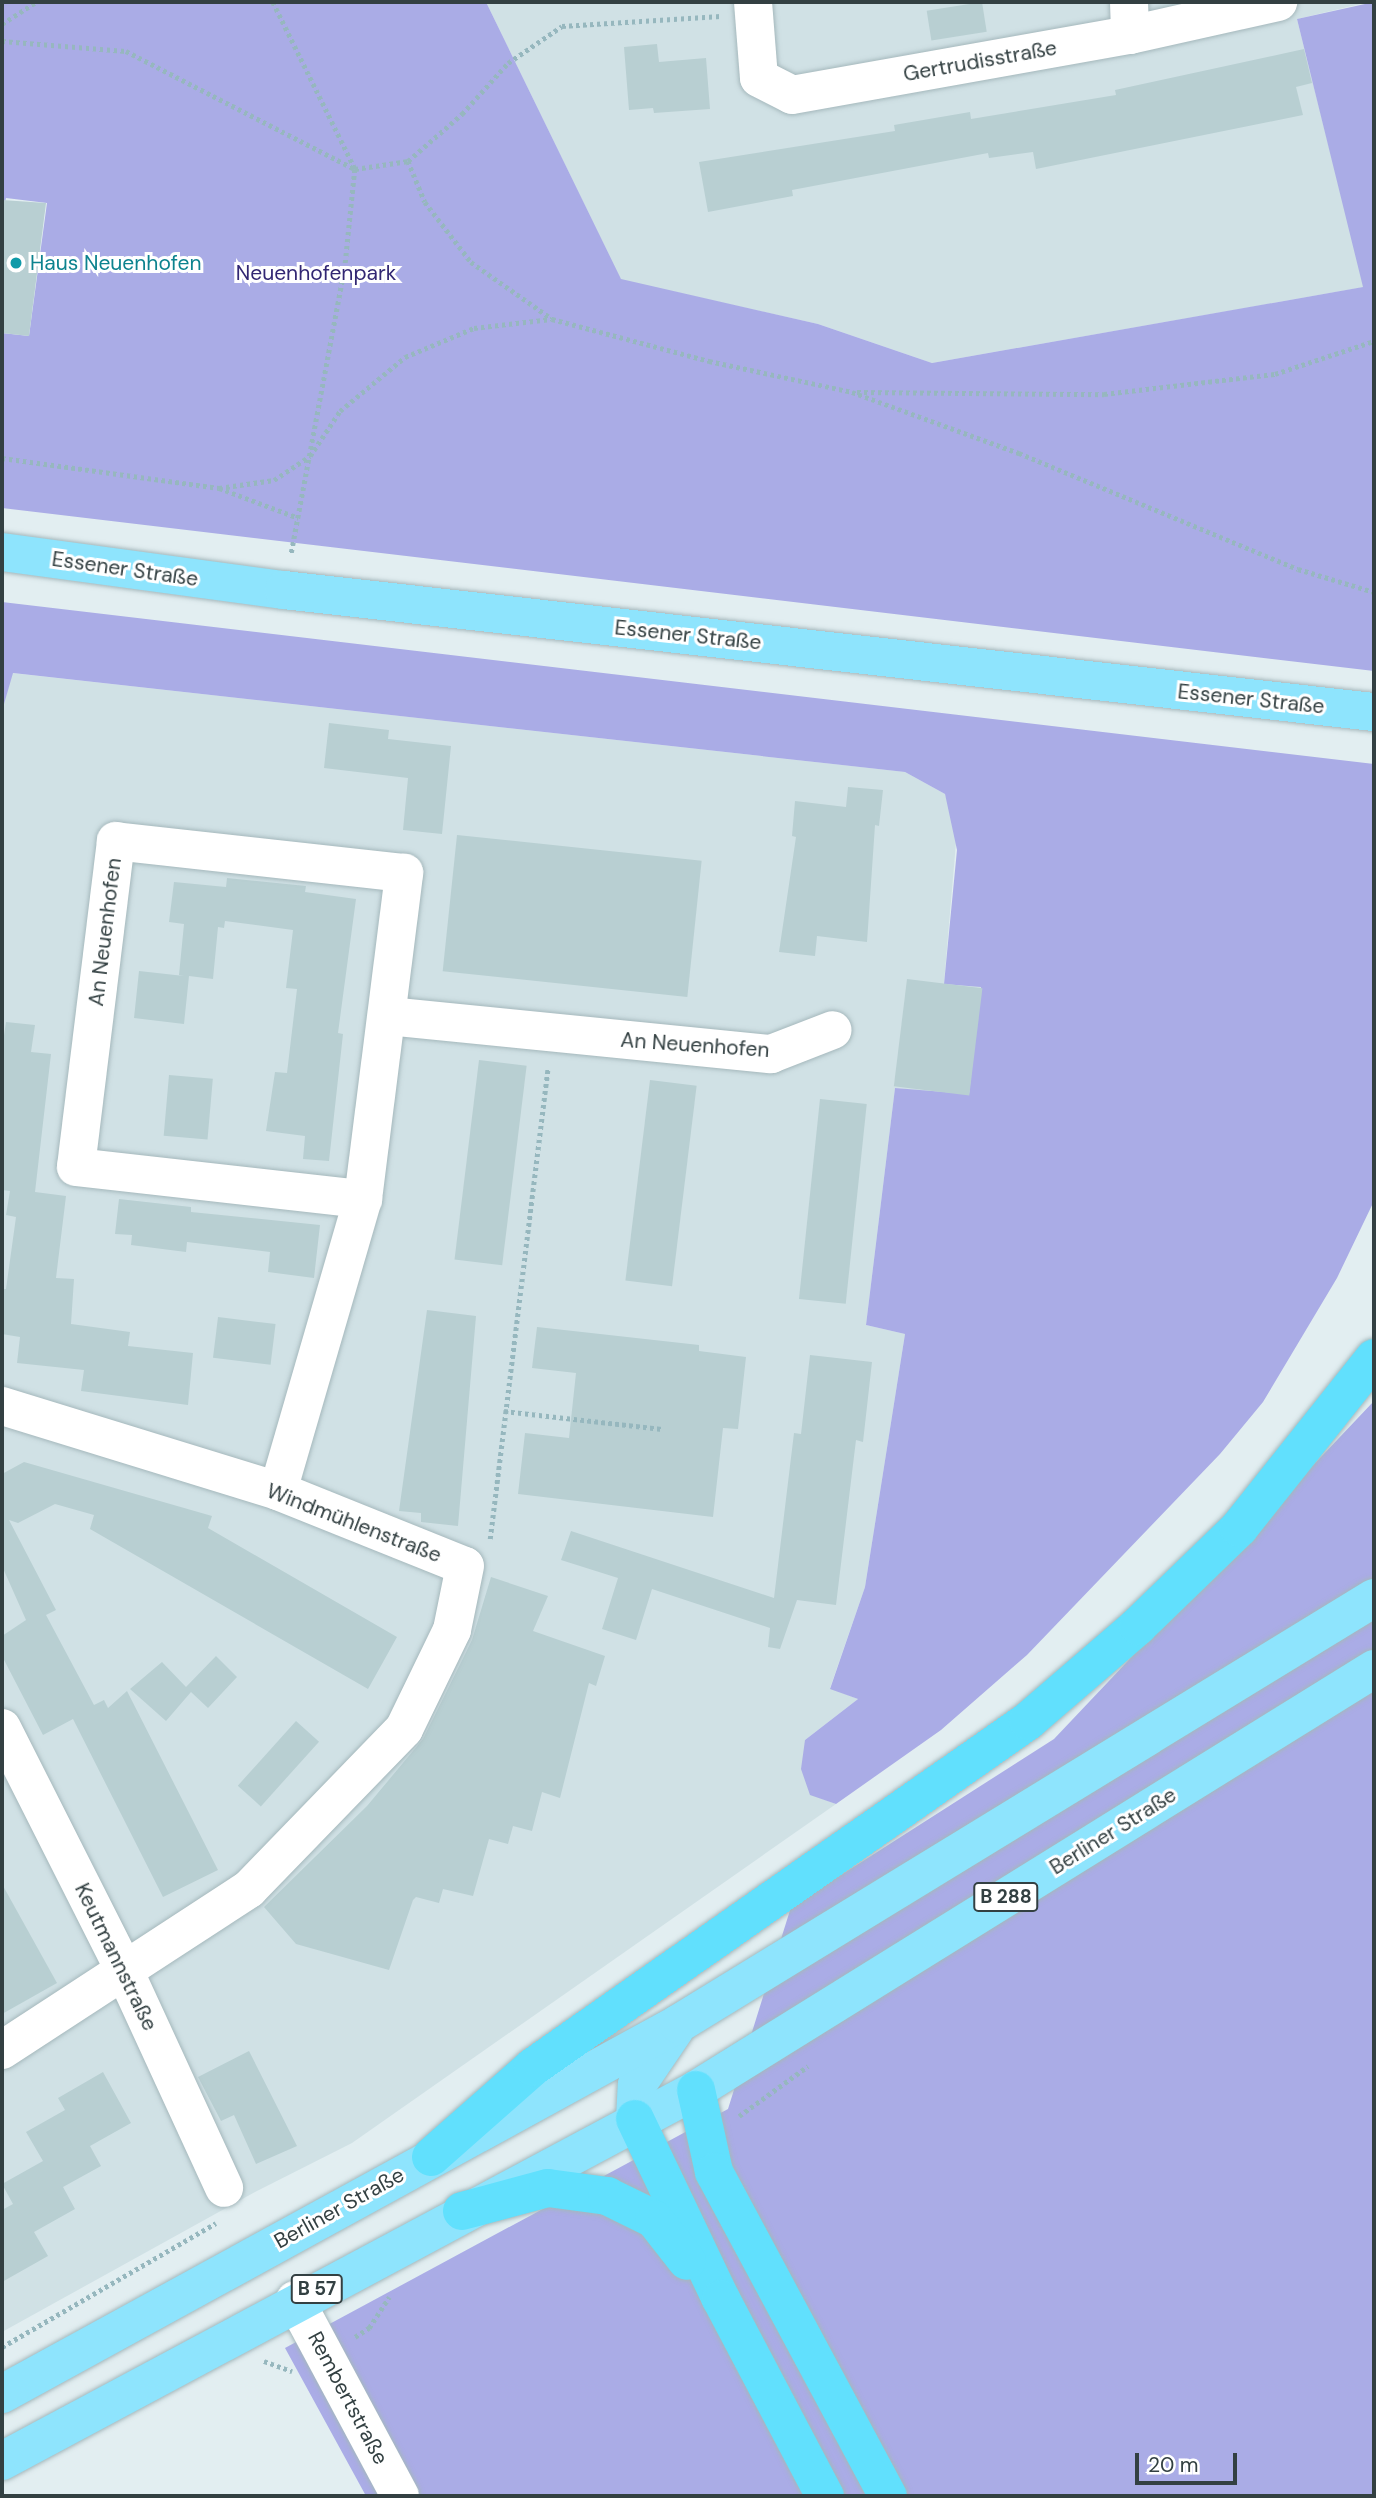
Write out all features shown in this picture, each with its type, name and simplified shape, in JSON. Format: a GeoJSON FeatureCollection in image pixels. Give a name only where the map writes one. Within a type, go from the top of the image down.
{"type":"FeatureCollection","features":[{"type":"Feature","properties":{"kind":"highway"},"geometry":{"type":"LineString","coordinates":[[431,2157],[533,2067],[1028,1721],[1138,1626],[1239,1528],[1374,1358]]}},
{"type":"Feature","properties":{"kind":"highway"},"geometry":{"type":"LineString","coordinates":[[696,2090],[714,2172],[888,2496]]}},
{"type":"Feature","properties":{"kind":"highway"},"geometry":{"type":"LineString","coordinates":[[635,2119],[721,2299],[825,2496]]}},
{"type":"Feature","properties":{"kind":"highway"},"geometry":{"type":"LineString","coordinates":[[462,2211],[548,2188],[607,2196],[654,2219],[721,2299]]}},
{"type":"Feature","properties":{"kind":"main road","name":"Essener Straße"},"geometry":{"type":"LineString","coordinates":[[2,552],[284,590],[1374,712]]}},
{"type":"Feature","properties":{"kind":"main road","name":"Berliner Straße"},"geometry":{"type":"LineString","coordinates":[[2,2395],[431,2157],[678,2024],[1374,1598]]}},
{"type":"Feature","properties":{"kind":"main road","name":"Berliner Straße"},"geometry":{"type":"LineString","coordinates":[[2,2461],[295,2300],[635,2119],[696,2090],[1374,1669]]}},
{"type":"Feature","properties":{"kind":"main road","name":"Berliner Straße"},"geometry":{"type":"LineString","coordinates":[[635,2119],[637,2085],[678,2024]]}},
{"type":"Feature","properties":{"kind":"street","name":"Gertrudisstraße"},"geometry":{"type":"LineString","coordinates":[[753,8],[760,78],[792,95],[1129,18],[1278,2]]}},
{"type":"Feature","properties":{"kind":"street","name":"An Neuenhofen"},"geometry":{"type":"LineString","coordinates":[[278,1491],[363,1199],[404,873],[116,841],[76,1167],[363,1199]]}},
{"type":"Feature","properties":{"kind":"street","name":"An Neuenhofen"},"geometry":{"type":"LineString","coordinates":[[388,1016],[771,1054],[833,1030]]}},
{"type":"Feature","properties":{"kind":"street","name":"Windmühlenstraße"},"geometry":{"type":"LineString","coordinates":[[2,1406],[278,1491],[465,1566],[452,1630],[404,1729],[249,1889],[123,1968]]}},
{"type":"Feature","properties":{"kind":"street","name":"Keutmannstraße"},"geometry":{"type":"LineString","coordinates":[[2,1728],[123,1968],[224,2188]]}},
{"type":"Feature","properties":{"kind":"street"},"geometry":{"type":"LineString","coordinates":[[2,2050],[123,1968]]}},
{"type":"Feature","properties":{"kind":"street","name":"Rembertstraße"},"geometry":{"type":"LineString","coordinates":[[295,2300],[400,2496]]}},
{"type":"Feature","properties":{"kind":"path"},"geometry":{"type":"LineString","coordinates":[[2,24],[36,2]]}},
{"type":"Feature","properties":{"kind":"path"},"geometry":{"type":"LineString","coordinates":[[273,2],[355,169],[345,267],[284,590]]}},
{"type":"Feature","properties":{"kind":"path"},"geometry":{"type":"LineString","coordinates":[[2,41],[127,51],[355,169],[408,161],[462,114],[508,63],[562,26],[753,8]]}},
{"type":"Feature","properties":{"kind":"path"},"geometry":{"type":"LineString","coordinates":[[408,161],[425,202],[471,262],[552,319]]}},
{"type":"Feature","properties":{"kind":"path"},"geometry":{"type":"LineString","coordinates":[[219,488],[274,480],[310,456],[340,411],[405,357],[474,328],[552,319],[852,392],[1019,453],[1298,569],[1374,592]]}},
{"type":"Feature","properties":{"kind":"path"},"geometry":{"type":"LineString","coordinates":[[852,392],[1104,394],[1275,374],[1374,341]]}},
{"type":"Feature","properties":{"kind":"path"},"geometry":{"type":"LineString","coordinates":[[2,458],[219,488],[299,518]]}},
{"type":"Feature","properties":{"kind":"path"},"geometry":{"type":"LineString","coordinates":[[488,1551],[552,1032]]}},
{"type":"Feature","properties":{"kind":"path"},"geometry":{"type":"LineString","coordinates":[[504,1411],[662,1429]]}},
{"type":"Feature","properties":{"kind":"path"},"geometry":{"type":"LineString","coordinates":[[2,2347],[218,2222],[224,2188]]}},
{"type":"Feature","properties":{"kind":"shaded area"},"geometry":{"type":"Polygon","coordinates":[[[486,2],[1369,2],[1297,19],[1364,287],[932,363],[818,324],[621,280],[486,2]]]}},
{"type":"Feature","properties":{"kind":"shaded area"},"geometry":{"type":"Polygon","coordinates":[[[12,673],[905,772],[945,794],[957,831],[944,983],[981,986],[969,1095],[895,1088],[866,1325],[905,1334],[865,1587],[830,1688],[858,1699],[805,1740],[810,1794],[836,1804],[352,2143],[255,2192],[2,2332],[2,711],[12,673]]]}},
{"type":"Feature","properties":{"kind":"green space","name":"Neuenhofenpark"},"geometry":{"type":"Polygon","coordinates":[[[2,2],[486,2],[621,279],[818,324],[932,363],[1363,287],[1297,19],[1374,2],[1374,671],[2,508],[2,333],[29,336],[47,203],[6,198],[2,216],[2,2]]]}},
{"type":"Feature","properties":{"kind":"green space"},"geometry":{"type":"Polygon","coordinates":[[[2,602],[1374,764],[1374,1201],[1337,1278],[1263,1402],[1220,1454],[1027,1655],[941,1730],[836,1804],[810,1795],[801,1769],[805,1740],[858,1699],[830,1689],[865,1587],[905,1334],[866,1325],[895,1088],[969,1094],[981,987],[944,984],[957,850],[945,794],[905,772],[13,673],[2,711],[2,602]]]}},
{"type":"Feature","properties":{"kind":"green space"},"geometry":{"type":"Polygon","coordinates":[[[1374,1401],[1374,2496],[366,2496],[285,2348],[728,2109],[791,1907],[1054,1739],[1374,1401]]]}},
{"type":"Feature","properties":{"kind":"building"},"geometry":{"type":"Polygon","coordinates":[[[982,2],[987,32],[931,40],[927,11],[982,2]]]}},
{"type":"Feature","properties":{"kind":"building"},"geometry":{"type":"Polygon","coordinates":[[[657,44],[659,62],[706,58],[710,109],[654,113],[653,108],[629,110],[624,47],[657,44]]]}},
{"type":"Feature","properties":{"kind":"building"},"geometry":{"type":"Polygon","coordinates":[[[1304,49],[1312,83],[1296,87],[1303,115],[1036,169],[1033,152],[989,158],[988,153],[792,190],[793,196],[708,212],[699,162],[895,131],[894,125],[970,112],[971,119],[1116,95],[1115,90],[1304,49]]]}},
{"type":"Feature","properties":{"kind":"building"},"geometry":{"type":"Polygon","coordinates":[[[2,200],[46,203],[29,336],[2,333],[2,200]]]}},
{"type":"Feature","properties":{"kind":"building"},"geometry":{"type":"Polygon","coordinates":[[[329,723],[389,730],[388,739],[451,746],[442,834],[403,830],[408,778],[324,768],[329,723]]]}},
{"type":"Feature","properties":{"kind":"building"},"geometry":{"type":"Polygon","coordinates":[[[848,787],[883,790],[879,826],[875,825],[867,942],[817,936],[815,956],[779,952],[796,837],[792,836],[795,801],[846,807],[848,787]]]}},
{"type":"Feature","properties":{"kind":"building"},"geometry":{"type":"Polygon","coordinates":[[[457,835],[702,861],[687,997],[443,971],[457,835]]]}},
{"type":"Feature","properties":{"kind":"building"},"geometry":{"type":"Polygon","coordinates":[[[227,878],[306,886],[305,892],[356,899],[338,1033],[343,1034],[329,1161],[303,1159],[305,1136],[266,1131],[275,1072],[287,1073],[297,989],[286,988],[293,930],[225,921],[224,928],[218,927],[213,979],[189,976],[184,1024],[134,1018],[139,971],[184,976],[179,975],[184,924],[169,922],[174,882],[226,887],[227,878]]]}},
{"type":"Feature","properties":{"kind":"building"},"geometry":{"type":"Polygon","coordinates":[[[907,979],[982,988],[969,1095],[894,1086],[907,979]]]}},
{"type":"Feature","properties":{"kind":"building"},"geometry":{"type":"Polygon","coordinates":[[[6,1022],[35,1025],[31,1052],[51,1054],[35,1192],[66,1196],[56,1278],[74,1279],[71,1324],[130,1332],[128,1346],[193,1353],[188,1405],[81,1391],[84,1370],[17,1363],[20,1337],[2,1334],[2,1289],[6,1289],[16,1217],[6,1215],[10,1191],[2,1190],[2,1049],[6,1022]]]}},
{"type":"Feature","properties":{"kind":"building"},"geometry":{"type":"Polygon","coordinates":[[[479,1060],[527,1066],[502,1265],[455,1260],[479,1060]]]}},
{"type":"Feature","properties":{"kind":"building"},"geometry":{"type":"Polygon","coordinates":[[[169,1075],[213,1079],[208,1140],[164,1136],[169,1075]]]}},
{"type":"Feature","properties":{"kind":"building"},"geometry":{"type":"Polygon","coordinates":[[[650,1080],[697,1086],[672,1286],[625,1280],[650,1080]]]}},
{"type":"Feature","properties":{"kind":"building"},"geometry":{"type":"Polygon","coordinates":[[[820,1099],[867,1104],[846,1304],[799,1299],[820,1099]]]}},
{"type":"Feature","properties":{"kind":"building"},"geometry":{"type":"Polygon","coordinates":[[[119,1199],[191,1207],[191,1212],[320,1225],[314,1278],[268,1272],[270,1252],[187,1242],[186,1252],[131,1245],[132,1235],[115,1234],[119,1199]]]}},
{"type":"Feature","properties":{"kind":"building"},"geometry":{"type":"Polygon","coordinates":[[[427,1310],[476,1316],[458,1526],[421,1522],[421,1513],[399,1511],[427,1310]]]}},
{"type":"Feature","properties":{"kind":"building"},"geometry":{"type":"Polygon","coordinates":[[[218,1317],[276,1324],[271,1365],[213,1358],[218,1317]]]}},
{"type":"Feature","properties":{"kind":"building"},"geometry":{"type":"Polygon","coordinates":[[[537,1327],[699,1345],[699,1351],[746,1357],[738,1429],[723,1428],[713,1517],[518,1494],[525,1433],[569,1438],[576,1373],[532,1368],[537,1327]]]}},
{"type":"Feature","properties":{"kind":"building"},"geometry":{"type":"Polygon","coordinates":[[[810,1355],[872,1362],[863,1442],[856,1440],[836,1605],[797,1600],[780,1649],[768,1647],[770,1628],[652,1589],[636,1640],[602,1629],[618,1578],[561,1560],[571,1531],[774,1598],[794,1433],[801,1434],[810,1355]]]}},
{"type":"Feature","properties":{"kind":"building"},"geometry":{"type":"Polygon","coordinates":[[[24,1462],[212,1516],[208,1528],[397,1637],[368,1689],[90,1529],[94,1515],[55,1504],[18,1523],[9,1520],[56,1610],[46,1615],[94,1705],[104,1700],[108,1708],[127,1691],[218,1870],[163,1897],[73,1719],[43,1735],[2,1656],[2,1636],[26,1620],[2,1566],[2,1474],[24,1462]]]}},
{"type":"Feature","properties":{"kind":"building"},"geometry":{"type":"Polygon","coordinates":[[[491,1577],[548,1596],[533,1631],[605,1656],[596,1686],[589,1683],[560,1798],[542,1792],[532,1831],[513,1826],[508,1844],[489,1839],[473,1896],[443,1889],[439,1903],[416,1897],[413,1900],[389,1970],[296,1944],[264,1907],[367,1806],[423,1739],[472,1640],[491,1577]]]}},
{"type":"Feature","properties":{"kind":"building"},"geometry":{"type":"Polygon","coordinates":[[[216,1656],[237,1677],[208,1708],[191,1692],[166,1721],[130,1689],[162,1662],[186,1687],[216,1656]]]}},
{"type":"Feature","properties":{"kind":"building"},"geometry":{"type":"Polygon","coordinates":[[[296,1721],[319,1742],[261,1806],[238,1786],[296,1721]]]}},
{"type":"Feature","properties":{"kind":"building"},"geometry":{"type":"Polygon","coordinates":[[[2,1884],[57,1983],[2,2014],[2,1884]]]}},
{"type":"Feature","properties":{"kind":"building"},"geometry":{"type":"Polygon","coordinates":[[[249,2051],[297,2146],[256,2164],[234,2115],[221,2121],[198,2077],[249,2051]]]}},
{"type":"Feature","properties":{"kind":"building"},"geometry":{"type":"Polygon","coordinates":[[[103,2072],[131,2123],[90,2146],[101,2166],[63,2187],[75,2209],[34,2232],[48,2256],[2,2282],[2,2210],[13,2204],[2,2184],[43,2161],[26,2132],[65,2110],[58,2098],[103,2072]]]}},
{"type":"Feature","properties":{"kind":"place","name":"Haus Neuenhofen"},"geometry":{"type":"Point","coordinates":[16,263]}}]}
